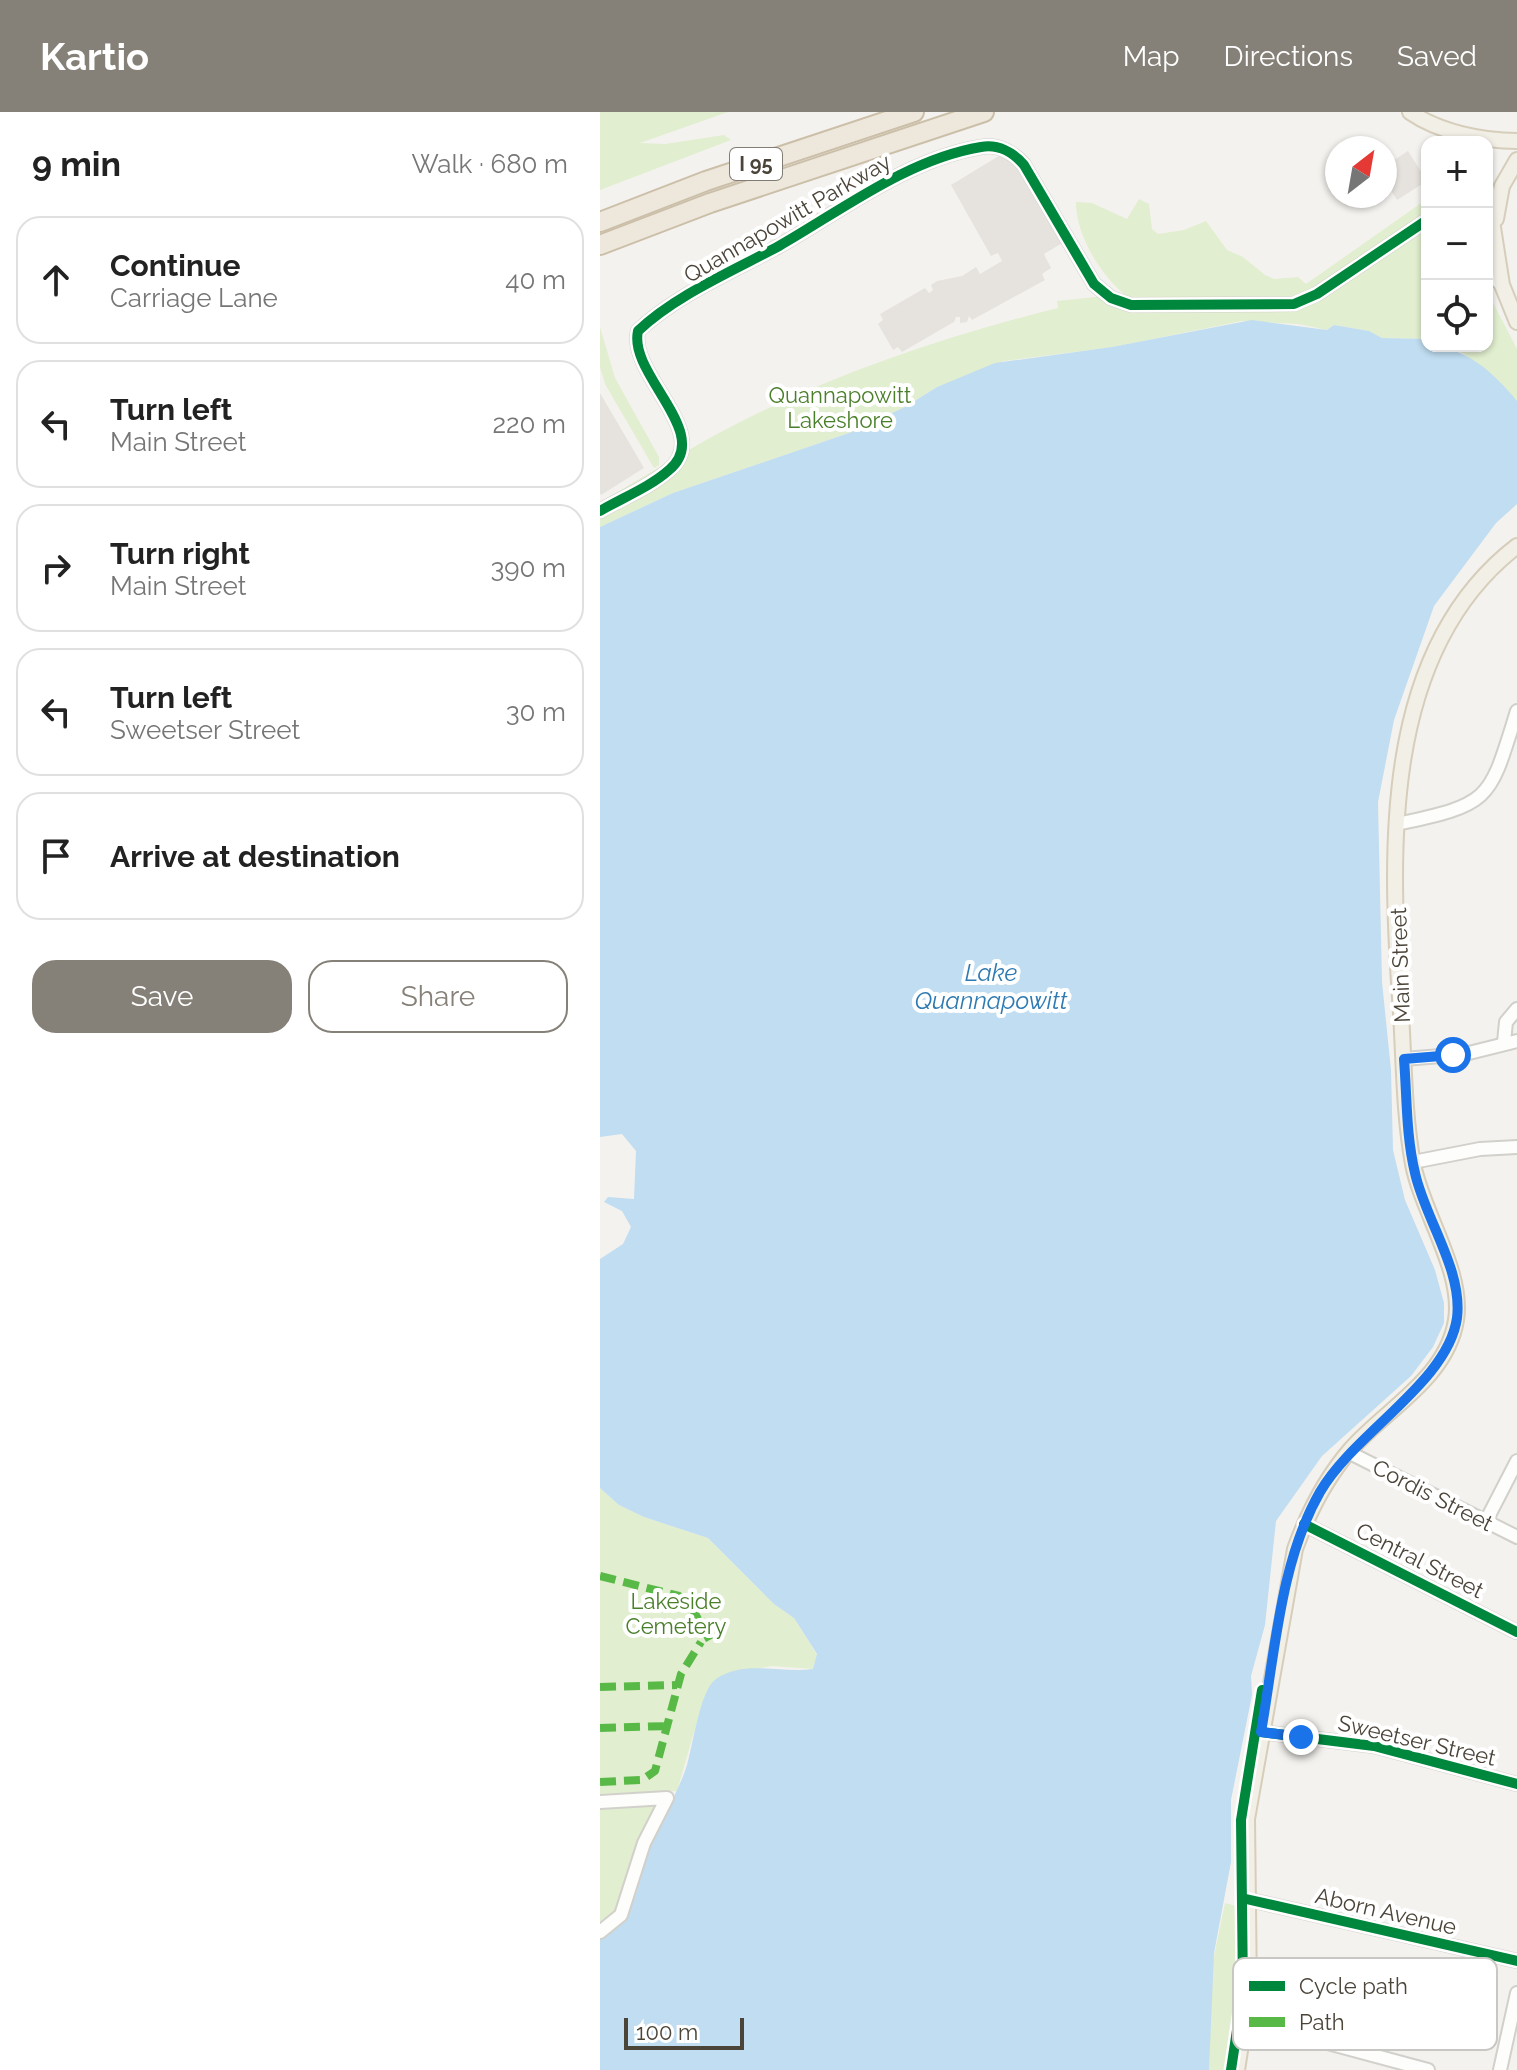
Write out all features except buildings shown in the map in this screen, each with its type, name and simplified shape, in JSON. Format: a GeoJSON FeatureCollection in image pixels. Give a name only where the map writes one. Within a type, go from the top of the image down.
{"type":"FeatureCollection","features":[{"type":"Feature","properties":{"kind":"highway"},"geometry":{"type":"LineString","coordinates":[[866,128],[900,112]]}},
{"type":"Feature","properties":{"kind":"highway","name":"I 95"},"geometry":{"type":"LineString","coordinates":[[600,222],[706,181],[914,112]]}},
{"type":"Feature","properties":{"kind":"highway","name":"I 95"},"geometry":{"type":"LineString","coordinates":[[600,245],[710,203],[984,112]]}},
{"type":"Feature","properties":{"kind":"main road"},"geometry":{"type":"LineString","coordinates":[[1410,112],[1449,136]]}},
{"type":"Feature","properties":{"kind":"main road"},"geometry":{"type":"LineString","coordinates":[[1434,126],[1484,138],[1517,141]]}},
{"type":"Feature","properties":{"kind":"main road"},"geometry":{"type":"LineString","coordinates":[[1494,240],[1502,186],[1517,160]]}},
{"type":"Feature","properties":{"kind":"main road"},"geometry":{"type":"LineString","coordinates":[[1488,208],[1502,285],[1517,322]]}},
{"type":"Feature","properties":{"kind":"main road","name":"Main Street"},"geometry":{"type":"LineString","coordinates":[[1248,1958],[1247,1819],[1291,1564],[1304,1524],[1320,1492],[1348,1452],[1420,1385],[1444,1352],[1456,1322],[1452,1278],[1422,1200],[1413,1162],[1398,955],[1397,824],[1403,754],[1437,644],[1472,587],[1517,546]]}},
{"type":"Feature","properties":{"kind":"main road","name":"Main Street"},"geometry":{"type":"LineString","coordinates":[[1237,2070],[1241,2050]]}},
{"type":"Feature","properties":{"kind":"street","name":"Quannapowitt Parkway"},"geometry":{"type":"LineString","coordinates":[[600,511],[670,470],[682,447],[678,423],[640,359],[636,342],[638,331],[682,301],[912,169],[978,148],[992,147],[1010,152],[1024,165],[1094,284],[1111,298],[1131,305],[1294,304],[1317,294],[1421,224]]}},
{"type":"Feature","properties":{"kind":"street"},"geometry":{"type":"LineString","coordinates":[[1493,277],[1502,285]]}},
{"type":"Feature","properties":{"kind":"street"},"geometry":{"type":"LineString","coordinates":[[1397,824],[1457,809],[1486,791],[1497,774],[1517,711]]}},
{"type":"Feature","properties":{"kind":"street"},"geometry":{"type":"LineString","coordinates":[[1404,1059],[1465,1054],[1510,1042],[1506,1022],[1517,1009]]}},
{"type":"Feature","properties":{"kind":"street"},"geometry":{"type":"LineString","coordinates":[[1413,1162],[1480,1149],[1517,1147]]}},
{"type":"Feature","properties":{"kind":"street","name":"Cordis Street"},"geometry":{"type":"LineString","coordinates":[[1348,1452],[1517,1537]]}},
{"type":"Feature","properties":{"kind":"street"},"geometry":{"type":"LineString","coordinates":[[1486,1521],[1517,1461]]}},
{"type":"Feature","properties":{"kind":"street","name":"Central Street"},"geometry":{"type":"LineString","coordinates":[[1304,1524],[1517,1632]]}},
{"type":"Feature","properties":{"kind":"street","name":"Sweetser Street"},"geometry":{"type":"LineString","coordinates":[[1261,1732],[1374,1746],[1517,1784]]}},
{"type":"Feature","properties":{"kind":"street"},"geometry":{"type":"LineString","coordinates":[[600,1802],[667,1798],[644,1843],[621,1915],[600,1932]]}},
{"type":"Feature","properties":{"kind":"street","name":"Aborn Avenue"},"geometry":{"type":"LineString","coordinates":[[1246,1899],[1517,1961]]}},
{"type":"Feature","properties":{"kind":"street"},"geometry":{"type":"LineString","coordinates":[[1500,2070],[1517,1993]]}},
{"type":"Feature","properties":{"kind":"street"},"geometry":{"type":"LineString","coordinates":[[1354,2050],[1428,2070]]}},
{"type":"Feature","properties":{"kind":"green space"},"geometry":{"type":"Polygon","coordinates":[[[600,112],[728,112],[640,143],[665,144],[724,135],[731,140],[600,190],[600,112]]]}},
{"type":"Feature","properties":{"kind":"green space","name":"Quannapowitt Lakeshore"},"geometry":{"type":"Polygon","coordinates":[[[1139,199],[1149,204],[1152,229],[1158,234],[1184,230],[1206,221],[1227,250],[1243,257],[1265,275],[1274,279],[1298,277],[1306,284],[1421,203],[1421,339],[1382,338],[1369,331],[1334,325],[1327,330],[1298,324],[1242,321],[1113,347],[1004,361],[937,387],[905,407],[849,433],[673,493],[600,527],[600,502],[738,423],[815,387],[895,356],[1058,308],[1057,301],[1124,294],[1106,276],[1091,253],[1080,227],[1076,202],[1092,203],[1127,219],[1139,199]]]}},
{"type":"Feature","properties":{"kind":"green space"},"geometry":{"type":"Polygon","coordinates":[[[1493,303],[1517,349],[1517,401],[1461,352],[1493,352],[1493,303]]]}},
{"type":"Feature","properties":{"kind":"green space"},"geometry":{"type":"Polygon","coordinates":[[[600,327],[615,378],[659,457],[659,465],[654,468],[605,384],[600,367],[600,327]]]}},
{"type":"Feature","properties":{"kind":"green space","name":"Lakeside Cemetery"},"geometry":{"type":"Polygon","coordinates":[[[600,1488],[619,1505],[644,1517],[708,1538],[774,1604],[794,1618],[817,1655],[813,1669],[772,1666],[728,1674],[701,1708],[677,1791],[600,1794],[600,1488]]]}},
{"type":"Feature","properties":{"kind":"green space"},"geometry":{"type":"Polygon","coordinates":[[[656,1805],[630,1861],[618,1914],[600,1928],[600,1809],[656,1805]]]}},
{"type":"Feature","properties":{"kind":"green space"},"geometry":{"type":"Polygon","coordinates":[[[1225,1903],[1236,1906],[1233,2026],[1225,2070],[1209,2070],[1212,1966],[1225,1903]]]}},
{"type":"Feature","properties":{"kind":"shaded area"},"geometry":{"type":"Polygon","coordinates":[[[1408,151],[1421,172],[1421,185],[1397,200],[1397,158],[1408,151]]]}},
{"type":"Feature","properties":{"kind":"shaded area"},"geometry":{"type":"Polygon","coordinates":[[[1002,154],[1012,158],[1027,178],[1064,242],[1044,254],[1051,268],[1042,274],[1045,280],[972,320],[969,316],[967,322],[960,323],[960,317],[956,317],[954,322],[902,352],[898,347],[893,350],[878,324],[883,320],[880,314],[925,288],[929,293],[933,290],[931,285],[937,281],[962,276],[976,267],[980,274],[1002,261],[998,253],[991,256],[951,185],[1002,154]]]}},
{"type":"Feature","properties":{"kind":"shaded area"},"geometry":{"type":"Polygon","coordinates":[[[600,393],[644,468],[601,495],[600,493],[600,393]]]}},
{"type":"Feature","properties":{"kind":"water","name":"Lake Quannapowitt"},"geometry":{"type":"Polygon","coordinates":[[[1252,320],[1327,330],[1334,325],[1369,331],[1382,338],[1421,339],[1421,352],[1456,352],[1488,371],[1517,401],[1517,504],[1496,523],[1434,606],[1394,720],[1378,802],[1382,982],[1391,1070],[1393,1150],[1405,1200],[1435,1270],[1444,1303],[1444,1323],[1433,1347],[1411,1376],[1322,1456],[1276,1521],[1265,1625],[1251,1676],[1252,1695],[1231,1800],[1231,1862],[1214,1953],[1209,2070],[600,2070],[600,1938],[625,1915],[636,1896],[651,1844],[683,1776],[710,1685],[727,1673],[751,1668],[813,1669],[817,1654],[794,1618],[774,1604],[708,1538],[644,1517],[619,1505],[600,1488],[600,1259],[623,1244],[631,1227],[622,1211],[604,1202],[608,1197],[634,1199],[636,1151],[622,1134],[600,1137],[600,527],[673,493],[849,433],[905,407],[937,387],[995,363],[1112,347],[1252,320]]]}},
{"type":"Feature","properties":{"kind":"marked path"},"geometry":{"type":"LineString","coordinates":[[600,1576],[679,1596],[691,1606],[710,1641]]}},
{"type":"Feature","properties":{"kind":"marked path"},"geometry":{"type":"LineString","coordinates":[[600,1782],[642,1780],[655,1771],[681,1674],[701,1642]]}},
{"type":"Feature","properties":{"kind":"marked path"},"geometry":{"type":"LineString","coordinates":[[600,1687],[677,1685]]}},
{"type":"Feature","properties":{"kind":"marked path"},"geometry":{"type":"LineString","coordinates":[[600,1728],[669,1726]]}},
{"type":"Feature","properties":{"kind":"cycle path"},"geometry":{"type":"LineString","coordinates":[[600,511],[661,476],[680,455],[682,439],[676,421],[645,366],[638,348],[638,331],[687,295],[928,162],[987,146],[1015,156],[1024,165],[1094,284],[1111,298],[1131,305],[1294,304],[1317,294],[1421,224]]}},
{"type":"Feature","properties":{"kind":"cycle path"},"geometry":{"type":"LineString","coordinates":[[1304,1524],[1517,1632]]}},
{"type":"Feature","properties":{"kind":"cycle path"},"geometry":{"type":"LineString","coordinates":[[1243,1958],[1241,1820],[1262,1690]]}},
{"type":"Feature","properties":{"kind":"cycle path"},"geometry":{"type":"LineString","coordinates":[[1261,1732],[1374,1746],[1517,1784]]}},
{"type":"Feature","properties":{"kind":"cycle path"},"geometry":{"type":"LineString","coordinates":[[1246,1899],[1517,1961]]}},
{"type":"Feature","properties":{"kind":"cycle path"},"geometry":{"type":"LineString","coordinates":[[1231,2070],[1234,2050]]}},
{"type":"Feature","properties":{"kind":"route"},"geometry":{"type":"LineString","coordinates":[[1301,1737],[1261,1732],[1291,1564],[1304,1524],[1320,1492],[1348,1452],[1427,1377],[1450,1341],[1456,1322],[1457,1301],[1452,1278],[1415,1174],[1404,1059],[1453,1055]]}}]}
